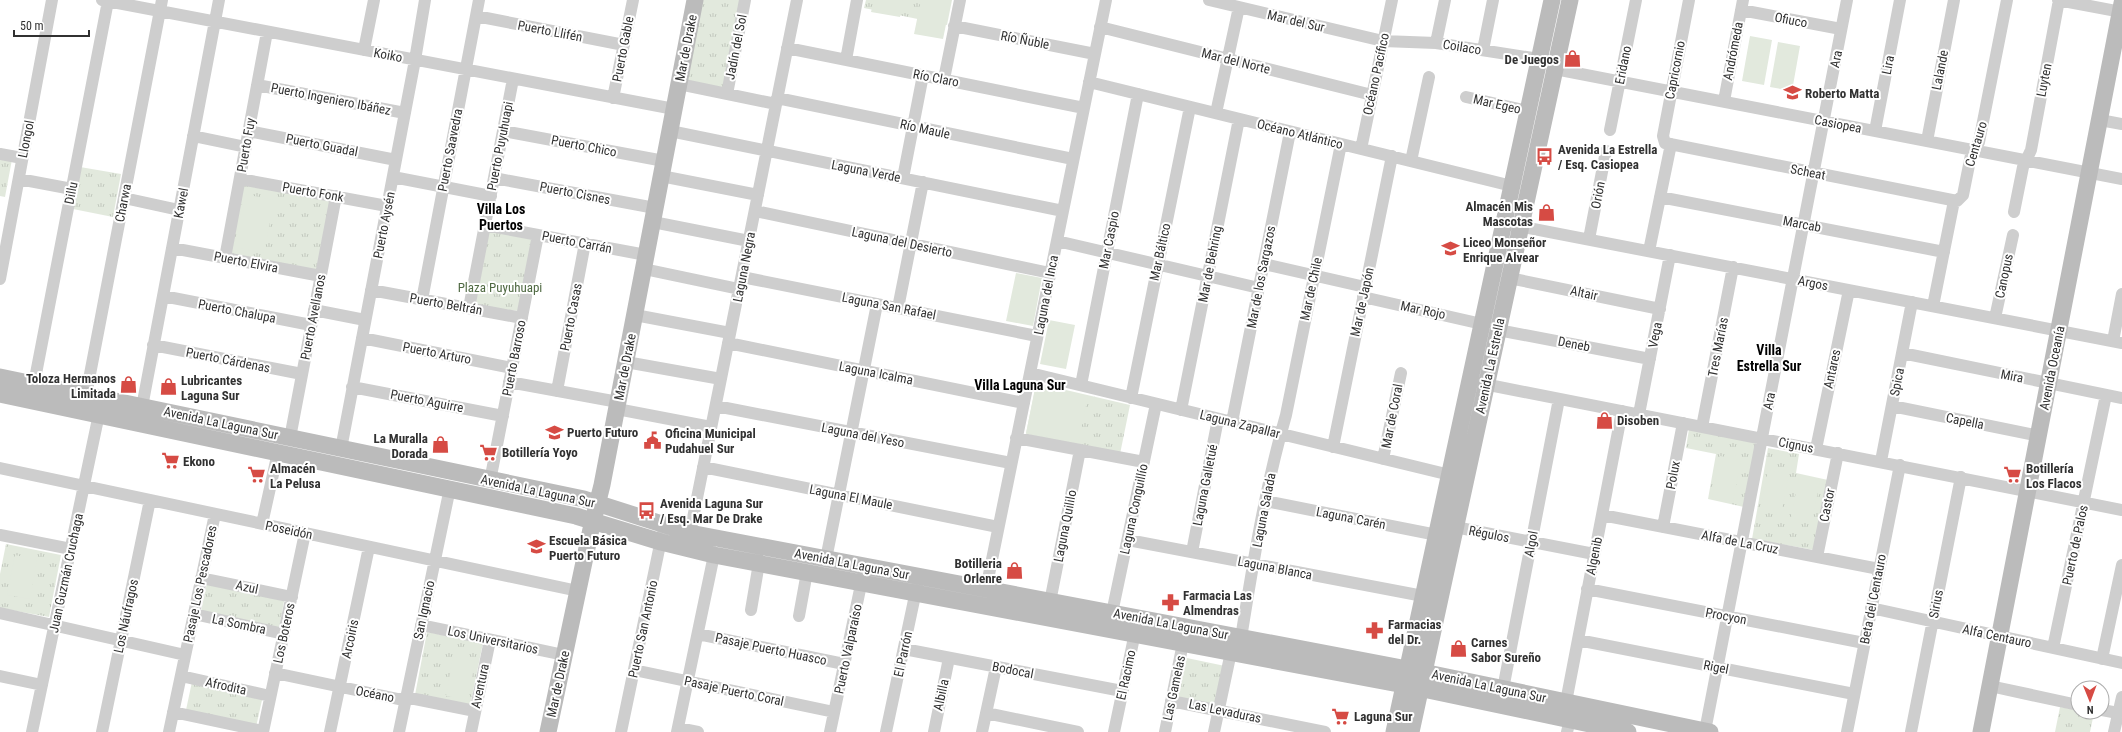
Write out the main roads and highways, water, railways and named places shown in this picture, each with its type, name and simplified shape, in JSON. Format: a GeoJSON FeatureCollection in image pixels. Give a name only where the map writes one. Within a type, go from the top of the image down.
{"type":"FeatureCollection","features":[{"type":"Feature","properties":{"kind":"place","name":"De Juegos"},"geometry":{"type":"Point","coordinates":[1572,59]}},
{"type":"Feature","properties":{"kind":"place","name":"Roberto Matta"},"geometry":{"type":"Point","coordinates":[1792,93]}},
{"type":"Feature","properties":{"kind":"place","name":"Avenida La Estrella / Esq. Casiopea"},"geometry":{"type":"Point","coordinates":[1545,156]}},
{"type":"Feature","properties":{"kind":"place","name":"Almacén Mis Mascotas"},"geometry":{"type":"Point","coordinates":[1546,213]}},
{"type":"Feature","properties":{"kind":"place","name":"Liceo Monseñor Enrique Alvear"},"geometry":{"type":"Point","coordinates":[1450,249]}},
{"type":"Feature","properties":{"kind":"place","name":"Toloza Hermanos Limitada"},"geometry":{"type":"Point","coordinates":[129,385]}},
{"type":"Feature","properties":{"kind":"place","name":"Lubricantes Laguna Sur"},"geometry":{"type":"Point","coordinates":[168,387]}},
{"type":"Feature","properties":{"kind":"place","name":"Disoben"},"geometry":{"type":"Point","coordinates":[1604,420]}},
{"type":"Feature","properties":{"kind":"place","name":"Puerto Futuro"},"geometry":{"type":"Point","coordinates":[554,432]}},
{"type":"Feature","properties":{"kind":"place","name":"Oficina Municipal Pudahuel Sur"},"geometry":{"type":"Point","coordinates":[652,440]}},
{"type":"Feature","properties":{"kind":"place","name":"La Muralla Dorada"},"geometry":{"type":"Point","coordinates":[441,445]}},
{"type":"Feature","properties":{"kind":"place","name":"Botillería Yoyo"},"geometry":{"type":"Point","coordinates":[489,452]}},
{"type":"Feature","properties":{"kind":"place","name":"Ekono"},"geometry":{"type":"Point","coordinates":[170,461]}},
{"type":"Feature","properties":{"kind":"place","name":"Almacén La Pelusa"},"geometry":{"type":"Point","coordinates":[257,475]}},
{"type":"Feature","properties":{"kind":"place","name":"Botillería Los Flacos"},"geometry":{"type":"Point","coordinates":[2013,475]}},
{"type":"Feature","properties":{"kind":"place","name":"Avenida Laguna Sur / Esq. Mar De Drake"},"geometry":{"type":"Point","coordinates":[647,510]}},
{"type":"Feature","properties":{"kind":"place","name":"Escuela Básica Puerto Futuro"},"geometry":{"type":"Point","coordinates":[536,547]}},
{"type":"Feature","properties":{"kind":"place","name":"Botilleria Orlenre"},"geometry":{"type":"Point","coordinates":[1015,570]}},
{"type":"Feature","properties":{"kind":"place","name":"Farmacia Las Almendras"},"geometry":{"type":"Point","coordinates":[1170,602]}},
{"type":"Feature","properties":{"kind":"place","name":"Farmacias del Dr."},"geometry":{"type":"Point","coordinates":[1375,631]}},
{"type":"Feature","properties":{"kind":"place","name":"Carnes Sabor Sureño"},"geometry":{"type":"Point","coordinates":[1458,649]}},
{"type":"Feature","properties":{"kind":"place","name":"Laguna Sur"},"geometry":{"type":"Point","coordinates":[1341,716]}},
{"type":"Feature","properties":{"kind":"district","name":"Villa Los Puertos"},"geometry":{"type":"Point","coordinates":[501,218]}},
{"type":"Feature","properties":{"kind":"district","name":"Villa Estrella Sur"},"geometry":{"type":"Point","coordinates":[1769,358]}},
{"type":"Feature","properties":{"kind":"district","name":"Villa Laguna Sur"},"geometry":{"type":"Point","coordinates":[1020,385]}},
{"type":"Feature","properties":{"kind":"park label","name":"Plaza Puyuhuapi"},"geometry":{"type":"Point","coordinates":[500,287]}}]}
